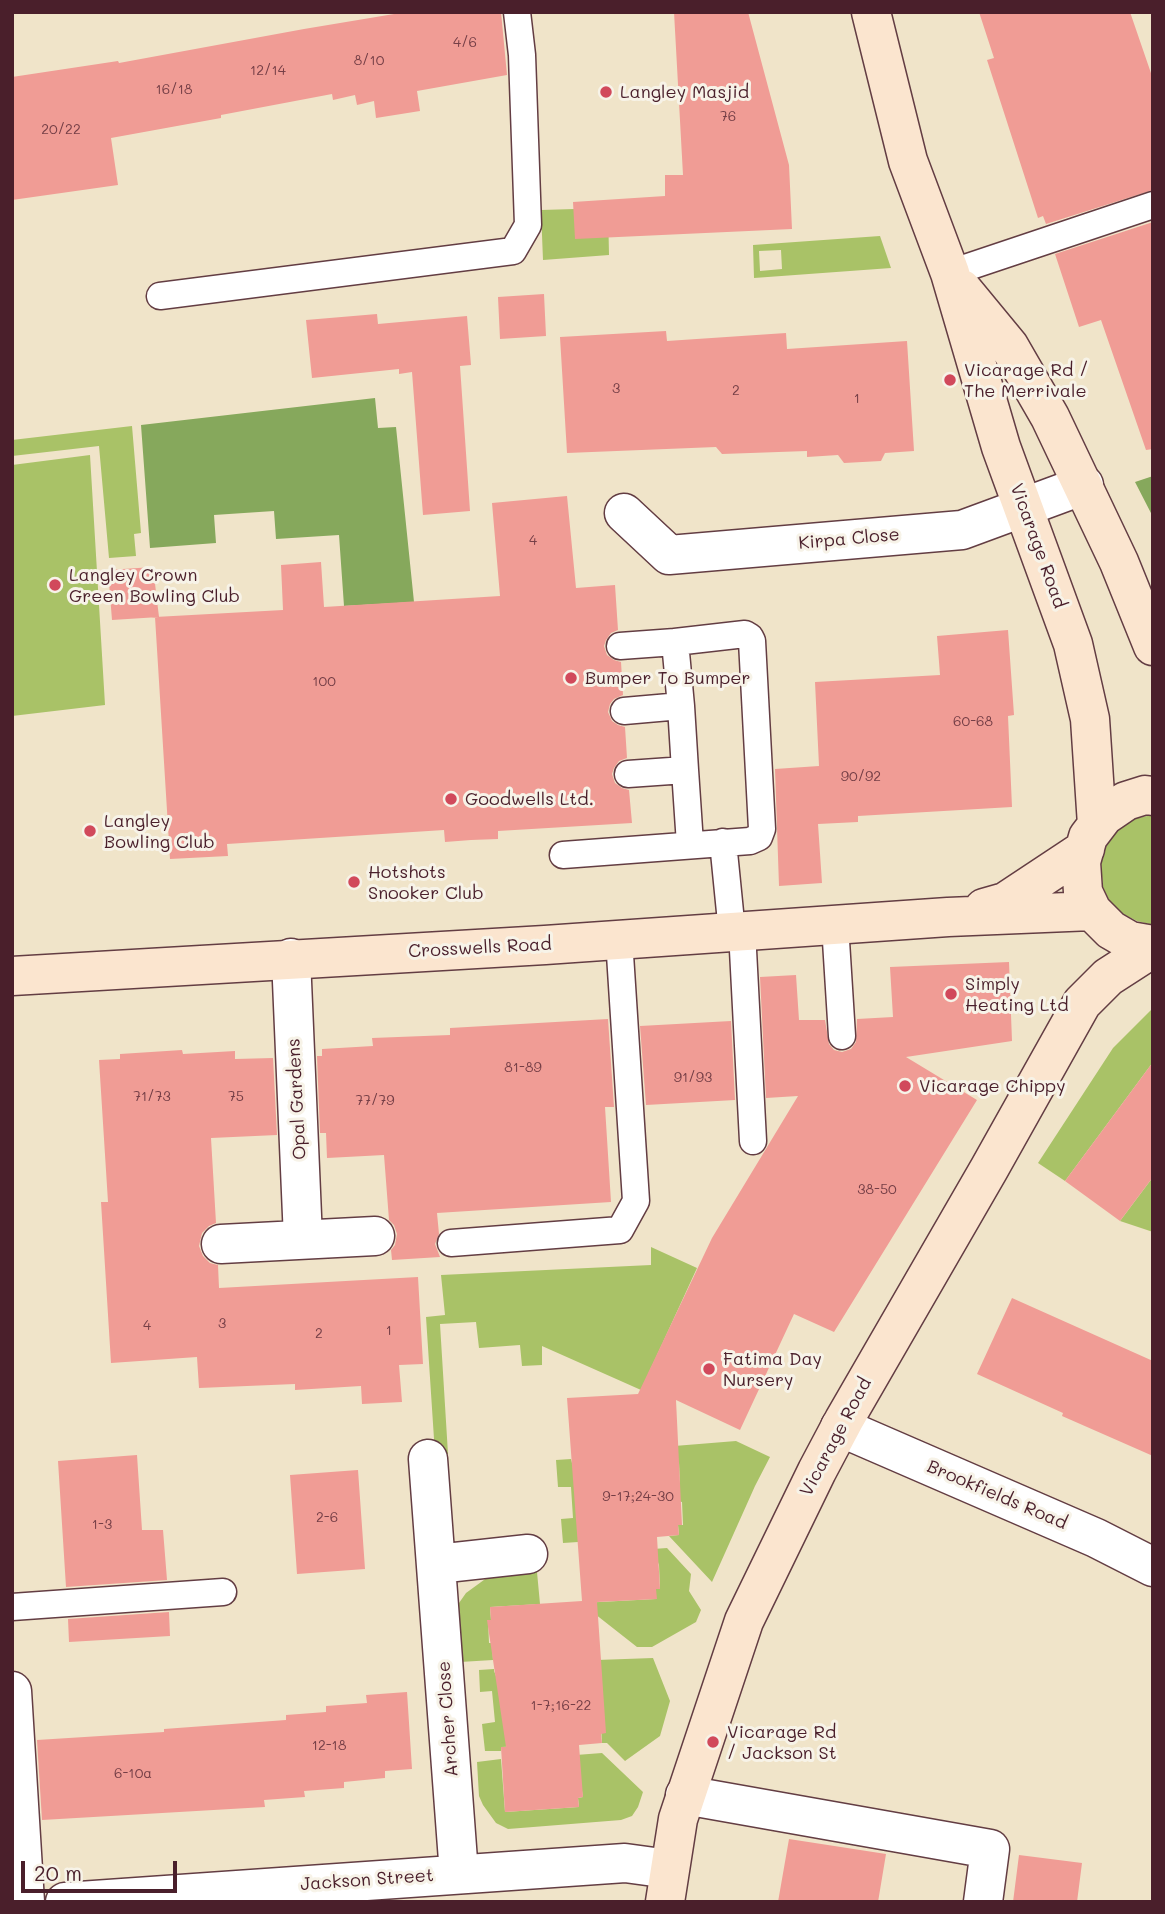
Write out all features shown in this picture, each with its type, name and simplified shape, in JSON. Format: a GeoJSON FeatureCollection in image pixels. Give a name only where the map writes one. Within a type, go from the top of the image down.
{"type":"FeatureCollection","features":[{"type":"Feature","properties":{"kind":"main road","name":"Vicarage Road"},"geometry":{"type":"LineString","coordinates":[[871,12],[908,161],[950,273],[1001,447],[1073,644],[1090,719],[1091,837],[1081,862],[1083,892],[1092,911],[1111,930],[1130,941],[1153,946]]}},
{"type":"Feature","properties":{"kind":"main road","name":"Vicarage Road"},"geometry":{"type":"LineString","coordinates":[[950,273],[1009,346],[1050,417],[1119,562],[1153,646]]}},
{"type":"Feature","properties":{"kind":"main road"},"geometry":{"type":"LineString","coordinates":[[1091,837],[1104,816],[1126,801],[1144,795],[1153,796]]}},
{"type":"Feature","properties":{"kind":"main road","name":"Crosswells Road"},"geometry":{"type":"LineString","coordinates":[[948,917],[1005,902],[1091,837]]}},
{"type":"Feature","properties":{"kind":"main road","name":"Vicarage Road"},"geometry":{"type":"LineString","coordinates":[[1082,1003],[1092,949],[1092,911]]}},
{"type":"Feature","properties":{"kind":"main road","name":"Crosswells Road"},"geometry":{"type":"LineString","coordinates":[[12,976],[948,917],[1092,911]]}},
{"type":"Feature","properties":{"kind":"main road","name":"Vicarage Road"},"geometry":{"type":"LineString","coordinates":[[667,1885],[678,1819],[685,1795],[744,1621],[840,1427],[1082,1003],[1108,976],[1153,946]]}},
{"type":"Feature","properties":{"kind":"street","name":"Kirpa Close"},"geometry":{"type":"LineString","coordinates":[[624,513],[670,555],[962,530],[1084,485]]}},
{"type":"Feature","properties":{"kind":"street","name":"Opal Gardens"},"geometry":{"type":"LineString","coordinates":[[291,958],[303,1239]]}},
{"type":"Feature","properties":{"kind":"street"},"geometry":{"type":"LineString","coordinates":[[221,1244],[375,1236]]}},
{"type":"Feature","properties":{"kind":"street","name":"Brookfields Road"},"geometry":{"type":"LineString","coordinates":[[840,1427],[1096,1538],[1153,1567]]}},
{"type":"Feature","properties":{"kind":"street","name":"Archer Close"},"geometry":{"type":"LineString","coordinates":[[428,1459],[459,1874]]}},
{"type":"Feature","properties":{"kind":"street"},"geometry":{"type":"LineString","coordinates":[[437,1564],[528,1554]]}},
{"type":"Feature","properties":{"kind":"street"},"geometry":{"type":"LineString","coordinates":[[12,1691],[26,1902]]}},
{"type":"Feature","properties":{"kind":"street"},"geometry":{"type":"LineString","coordinates":[[685,1795],[990,1849],[983,1902]]}},
{"type":"Feature","properties":{"kind":"street","name":"Jackson Street"},"geometry":{"type":"LineString","coordinates":[[65,1902],[260,1895],[459,1874],[625,1863],[667,1885]]}},
{"type":"Feature","properties":{"kind":"lane"},"geometry":{"type":"LineString","coordinates":[[160,296],[513,251],[528,225],[522,55],[517,12]]}},
{"type":"Feature","properties":{"kind":"lane"},"geometry":{"type":"LineString","coordinates":[[950,273],[1153,205]]}},
{"type":"Feature","properties":{"kind":"lane"},"geometry":{"type":"LineString","coordinates":[[563,855],[750,841],[759,837],[762,829],[752,641],[745,634],[620,646]]}},
{"type":"Feature","properties":{"kind":"lane"},"geometry":{"type":"LineString","coordinates":[[675,642],[690,844]]}},
{"type":"Feature","properties":{"kind":"lane"},"geometry":{"type":"LineString","coordinates":[[624,710],[681,706]]}},
{"type":"Feature","properties":{"kind":"lane"},"geometry":{"type":"LineString","coordinates":[[628,774],[685,770]]}},
{"type":"Feature","properties":{"kind":"lane"},"geometry":{"type":"LineString","coordinates":[[723,842],[737,931],[753,1141]]}},
{"type":"Feature","properties":{"kind":"lane"},"geometry":{"type":"LineString","coordinates":[[835,925],[842,1036]]}},
{"type":"Feature","properties":{"kind":"lane"},"geometry":{"type":"LineString","coordinates":[[451,1242],[620,1230],[636,1201],[619,939]]}},
{"type":"Feature","properties":{"kind":"lane"},"geometry":{"type":"LineString","coordinates":[[12,1607],[223,1592]]}},
{"type":"Feature","properties":{"kind":"green space"},"geometry":{"type":"Polygon","coordinates":[[[608,208],[609,255],[543,260],[541,210],[608,208]]]}},
{"type":"Feature","properties":{"kind":"green space"},"geometry":{"type":"Polygon","coordinates":[[[880,236],[891,268],[754,278],[753,245],[880,236]],[[781,250],[759,251],[760,271],[782,269],[781,250]]]}},
{"type":"Feature","properties":{"kind":"green space"},"geometry":{"type":"Polygon","coordinates":[[[375,398],[378,428],[396,427],[414,602],[344,606],[339,535],[276,539],[274,511],[214,515],[216,543],[150,548],[141,425],[375,398]]]}},
{"type":"Feature","properties":{"kind":"green space"},"geometry":{"type":"Polygon","coordinates":[[[132,426],[141,533],[134,534],[136,556],[109,558],[99,446],[12,456],[12,440],[132,426]]]}},
{"type":"Feature","properties":{"kind":"green space","name":"Langley Crown Green Bowling Club"},"geometry":{"type":"Polygon","coordinates":[[[90,455],[105,705],[12,716],[12,465],[90,455]]]}},
{"type":"Feature","properties":{"kind":"green space"},"geometry":{"type":"Polygon","coordinates":[[[1153,476],[1153,517],[1135,482],[1153,476]]]}},
{"type":"Feature","properties":{"kind":"green space"},"geometry":{"type":"Polygon","coordinates":[[[1153,816],[1153,925],[1123,914],[1109,900],[1103,887],[1101,864],[1106,846],[1118,830],[1134,819],[1153,816]]]}},
{"type":"Feature","properties":{"kind":"green space"},"geometry":{"type":"Polygon","coordinates":[[[1153,1008],[1153,1062],[1065,1181],[1038,1163],[1113,1048],[1153,1008]]]}},
{"type":"Feature","properties":{"kind":"green space"},"geometry":{"type":"Polygon","coordinates":[[[1153,1177],[1153,1232],[1120,1221],[1153,1177]]]}},
{"type":"Feature","properties":{"kind":"green space"},"geometry":{"type":"Polygon","coordinates":[[[651,1247],[697,1268],[641,1390],[542,1346],[542,1365],[522,1366],[520,1345],[479,1348],[476,1322],[440,1324],[448,1454],[435,1454],[426,1317],[445,1315],[441,1275],[651,1265],[651,1247]]]}},
{"type":"Feature","properties":{"kind":"green space"},"geometry":{"type":"Polygon","coordinates":[[[736,1441],[770,1457],[712,1582],[669,1536],[679,1535],[678,1525],[683,1525],[682,1502],[677,1501],[680,1486],[679,1463],[662,1447],[736,1441]]]}},
{"type":"Feature","properties":{"kind":"green space"},"geometry":{"type":"Polygon","coordinates":[[[571,1459],[572,1463],[596,1461],[578,1542],[563,1543],[561,1519],[573,1518],[571,1487],[558,1487],[556,1460],[571,1459]]]}},
{"type":"Feature","properties":{"kind":"green space"},"geometry":{"type":"Polygon","coordinates":[[[667,1548],[691,1574],[689,1591],[701,1610],[696,1622],[652,1647],[637,1647],[581,1603],[656,1599],[656,1589],[660,1589],[659,1565],[653,1549],[667,1548]]]}},
{"type":"Feature","properties":{"kind":"green space"},"geometry":{"type":"Polygon","coordinates":[[[537,1572],[540,1604],[490,1607],[489,1643],[492,1643],[493,1660],[460,1662],[456,1617],[459,1603],[466,1593],[488,1577],[537,1572]]]}},
{"type":"Feature","properties":{"kind":"green space"},"geometry":{"type":"Polygon","coordinates":[[[653,1658],[670,1701],[660,1736],[625,1761],[607,1743],[602,1743],[597,1660],[653,1658]]]}},
{"type":"Feature","properties":{"kind":"green space"},"geometry":{"type":"Polygon","coordinates":[[[494,1669],[524,1746],[485,1751],[482,1724],[495,1722],[492,1691],[480,1692],[479,1670],[494,1669]]]}},
{"type":"Feature","properties":{"kind":"green space"},"geometry":{"type":"Polygon","coordinates":[[[602,1753],[643,1792],[632,1816],[621,1820],[508,1829],[496,1823],[479,1796],[477,1762],[501,1759],[505,1812],[579,1807],[578,1798],[583,1797],[576,1755],[602,1753]]]}},
{"type":"Feature","properties":{"kind":"building"},"geometry":{"type":"Polygon","coordinates":[[[406,12],[501,12],[507,75],[417,91],[420,111],[376,118],[374,101],[357,105],[355,95],[333,100],[332,94],[111,138],[118,185],[12,200],[12,77],[118,61],[119,63],[406,12]]]}},
{"type":"Feature","properties":{"kind":"building"},"geometry":{"type":"Polygon","coordinates":[[[674,12],[748,12],[789,165],[792,229],[575,239],[573,202],[665,196],[665,175],[683,175],[674,12]]]}},
{"type":"Feature","properties":{"kind":"building"},"geometry":{"type":"Polygon","coordinates":[[[979,12],[1130,12],[1153,79],[1153,190],[1046,224],[1043,216],[1038,218],[987,60],[994,58],[979,12]]]}},
{"type":"Feature","properties":{"kind":"building"},"geometry":{"type":"Polygon","coordinates":[[[1153,222],[1153,449],[1146,450],[1101,320],[1079,327],[1055,254],[1153,222]]]}},
{"type":"Feature","properties":{"kind":"building"},"geometry":{"type":"Polygon","coordinates":[[[544,294],[546,336],[500,339],[498,297],[544,294]]]}},
{"type":"Feature","properties":{"kind":"building"},"geometry":{"type":"Polygon","coordinates":[[[377,314],[378,324],[467,316],[471,365],[460,366],[470,511],[423,515],[412,372],[399,374],[399,369],[312,378],[306,320],[377,314]]]}},
{"type":"Feature","properties":{"kind":"building"},"geometry":{"type":"Polygon","coordinates":[[[666,331],[667,341],[786,333],[787,349],[907,341],[914,451],[885,453],[881,461],[844,463],[838,455],[807,457],[807,451],[722,454],[716,447],[567,453],[560,337],[666,331]]]}},
{"type":"Feature","properties":{"kind":"building"},"geometry":{"type":"Polygon","coordinates":[[[567,496],[576,588],[615,585],[618,630],[611,633],[604,646],[607,655],[621,662],[623,695],[614,699],[608,712],[612,721],[625,727],[627,758],[619,761],[612,774],[615,783],[629,790],[632,823],[498,831],[498,839],[445,842],[444,830],[227,844],[228,856],[170,859],[155,617],[283,610],[281,565],[321,562],[324,607],[500,596],[492,503],[567,496]]]}},
{"type":"Feature","properties":{"kind":"building"},"geometry":{"type":"Polygon","coordinates":[[[153,567],[159,617],[112,620],[108,570],[153,567]]]}},
{"type":"Feature","properties":{"kind":"building"},"geometry":{"type":"Polygon","coordinates":[[[1008,630],[1014,715],[1008,716],[1012,807],[858,816],[858,822],[818,824],[822,883],[779,886],[775,769],[819,766],[815,682],[940,675],[937,636],[1008,630]]]}},
{"type":"Feature","properties":{"kind":"building"},"geometry":{"type":"Polygon","coordinates":[[[1009,962],[1012,1041],[906,1057],[977,1100],[834,1332],[794,1314],[740,1430],[676,1400],[682,1525],[678,1525],[679,1535],[657,1537],[660,1589],[656,1589],[657,1599],[597,1602],[606,1733],[601,1734],[602,1743],[579,1745],[583,1797],[578,1798],[579,1807],[505,1812],[501,1747],[506,1747],[487,1620],[491,1620],[490,1607],[582,1601],[567,1398],[638,1394],[712,1238],[798,1096],[766,1098],[760,977],[796,975],[799,1020],[825,1020],[829,1044],[834,1050],[842,1052],[851,1049],[856,1042],[857,1019],[893,1017],[890,967],[1009,962]]]}},
{"type":"Feature","properties":{"kind":"building"},"geometry":{"type":"Polygon","coordinates":[[[608,1019],[614,1107],[605,1107],[611,1202],[437,1213],[439,1234],[435,1244],[440,1257],[392,1260],[391,1250],[397,1234],[389,1220],[384,1155],[327,1158],[326,1133],[320,1133],[317,1056],[322,1056],[322,1049],[373,1046],[372,1038],[450,1035],[450,1028],[608,1019]]]}},
{"type":"Feature","properties":{"kind":"building"},"geometry":{"type":"Polygon","coordinates":[[[731,1021],[735,1100],[646,1105],[640,1026],[731,1021]]]}},
{"type":"Feature","properties":{"kind":"building"},"geometry":{"type":"Polygon","coordinates":[[[182,1050],[183,1054],[235,1051],[235,1059],[273,1058],[277,1135],[211,1138],[216,1223],[202,1233],[199,1246],[210,1263],[218,1265],[219,1288],[418,1277],[423,1364],[399,1365],[402,1402],[362,1404],[361,1386],[295,1390],[295,1384],[199,1388],[197,1357],[111,1363],[101,1202],[108,1202],[99,1060],[120,1059],[120,1054],[182,1050]]]}},
{"type":"Feature","properties":{"kind":"building"},"geometry":{"type":"Polygon","coordinates":[[[1153,1062],[1153,1177],[1120,1221],[1065,1181],[1153,1062]]]}},
{"type":"Feature","properties":{"kind":"building"},"geometry":{"type":"Polygon","coordinates":[[[1012,1298],[1153,1361],[1153,1456],[1062,1416],[1063,1413],[977,1374],[1012,1298]]]}},
{"type":"Feature","properties":{"kind":"building"},"geometry":{"type":"Polygon","coordinates":[[[137,1455],[142,1530],[163,1530],[167,1580],[66,1587],[58,1461],[137,1455]]]}},
{"type":"Feature","properties":{"kind":"building"},"geometry":{"type":"Polygon","coordinates":[[[358,1470],[365,1569],[297,1574],[290,1475],[358,1470]]]}},
{"type":"Feature","properties":{"kind":"building"},"geometry":{"type":"Polygon","coordinates":[[[169,1612],[170,1636],[69,1642],[68,1619],[169,1612]]]}},
{"type":"Feature","properties":{"kind":"building"},"geometry":{"type":"Polygon","coordinates":[[[407,1692],[412,1769],[385,1771],[385,1778],[344,1782],[344,1788],[304,1791],[305,1797],[264,1800],[265,1807],[42,1820],[37,1740],[164,1732],[164,1729],[286,1720],[286,1715],[326,1712],[326,1706],[367,1703],[366,1695],[407,1692]]]}},
{"type":"Feature","properties":{"kind":"building"},"geometry":{"type":"Polygon","coordinates":[[[789,1839],[886,1854],[878,1902],[778,1902],[789,1839]]]}},
{"type":"Feature","properties":{"kind":"building"},"geometry":{"type":"Polygon","coordinates":[[[1019,1855],[1082,1863],[1077,1902],[1013,1902],[1019,1855]]]}},
{"type":"Feature","properties":{"kind":"place","name":"Langley Masjid"},"geometry":{"type":"Point","coordinates":[606,92]}},
{"type":"Feature","properties":{"kind":"place","name":"Vicarage Rd / The Merrivale"},"geometry":{"type":"Point","coordinates":[950,380]}},
{"type":"Feature","properties":{"kind":"place","name":"Langley Crown Green Bowling Club"},"geometry":{"type":"Point","coordinates":[55,585]}},
{"type":"Feature","properties":{"kind":"place","name":"Bumper To Bumper"},"geometry":{"type":"Point","coordinates":[571,678]}},
{"type":"Feature","properties":{"kind":"place","name":"Goodwells Ltd."},"geometry":{"type":"Point","coordinates":[451,799]}},
{"type":"Feature","properties":{"kind":"place","name":"Langley Bowling Club"},"geometry":{"type":"Point","coordinates":[90,831]}},
{"type":"Feature","properties":{"kind":"place","name":"Hotshots Snooker Club"},"geometry":{"type":"Point","coordinates":[354,882]}},
{"type":"Feature","properties":{"kind":"place","name":"Simply Heating Ltd"},"geometry":{"type":"Point","coordinates":[951,994]}},
{"type":"Feature","properties":{"kind":"place","name":"Vicarage Chippy"},"geometry":{"type":"Point","coordinates":[905,1086]}},
{"type":"Feature","properties":{"kind":"place","name":"Fatima Day Nursery"},"geometry":{"type":"Point","coordinates":[709,1369]}},
{"type":"Feature","properties":{"kind":"place","name":"Vicarage Rd / Jackson St"},"geometry":{"type":"Point","coordinates":[713,1742]}}]}
